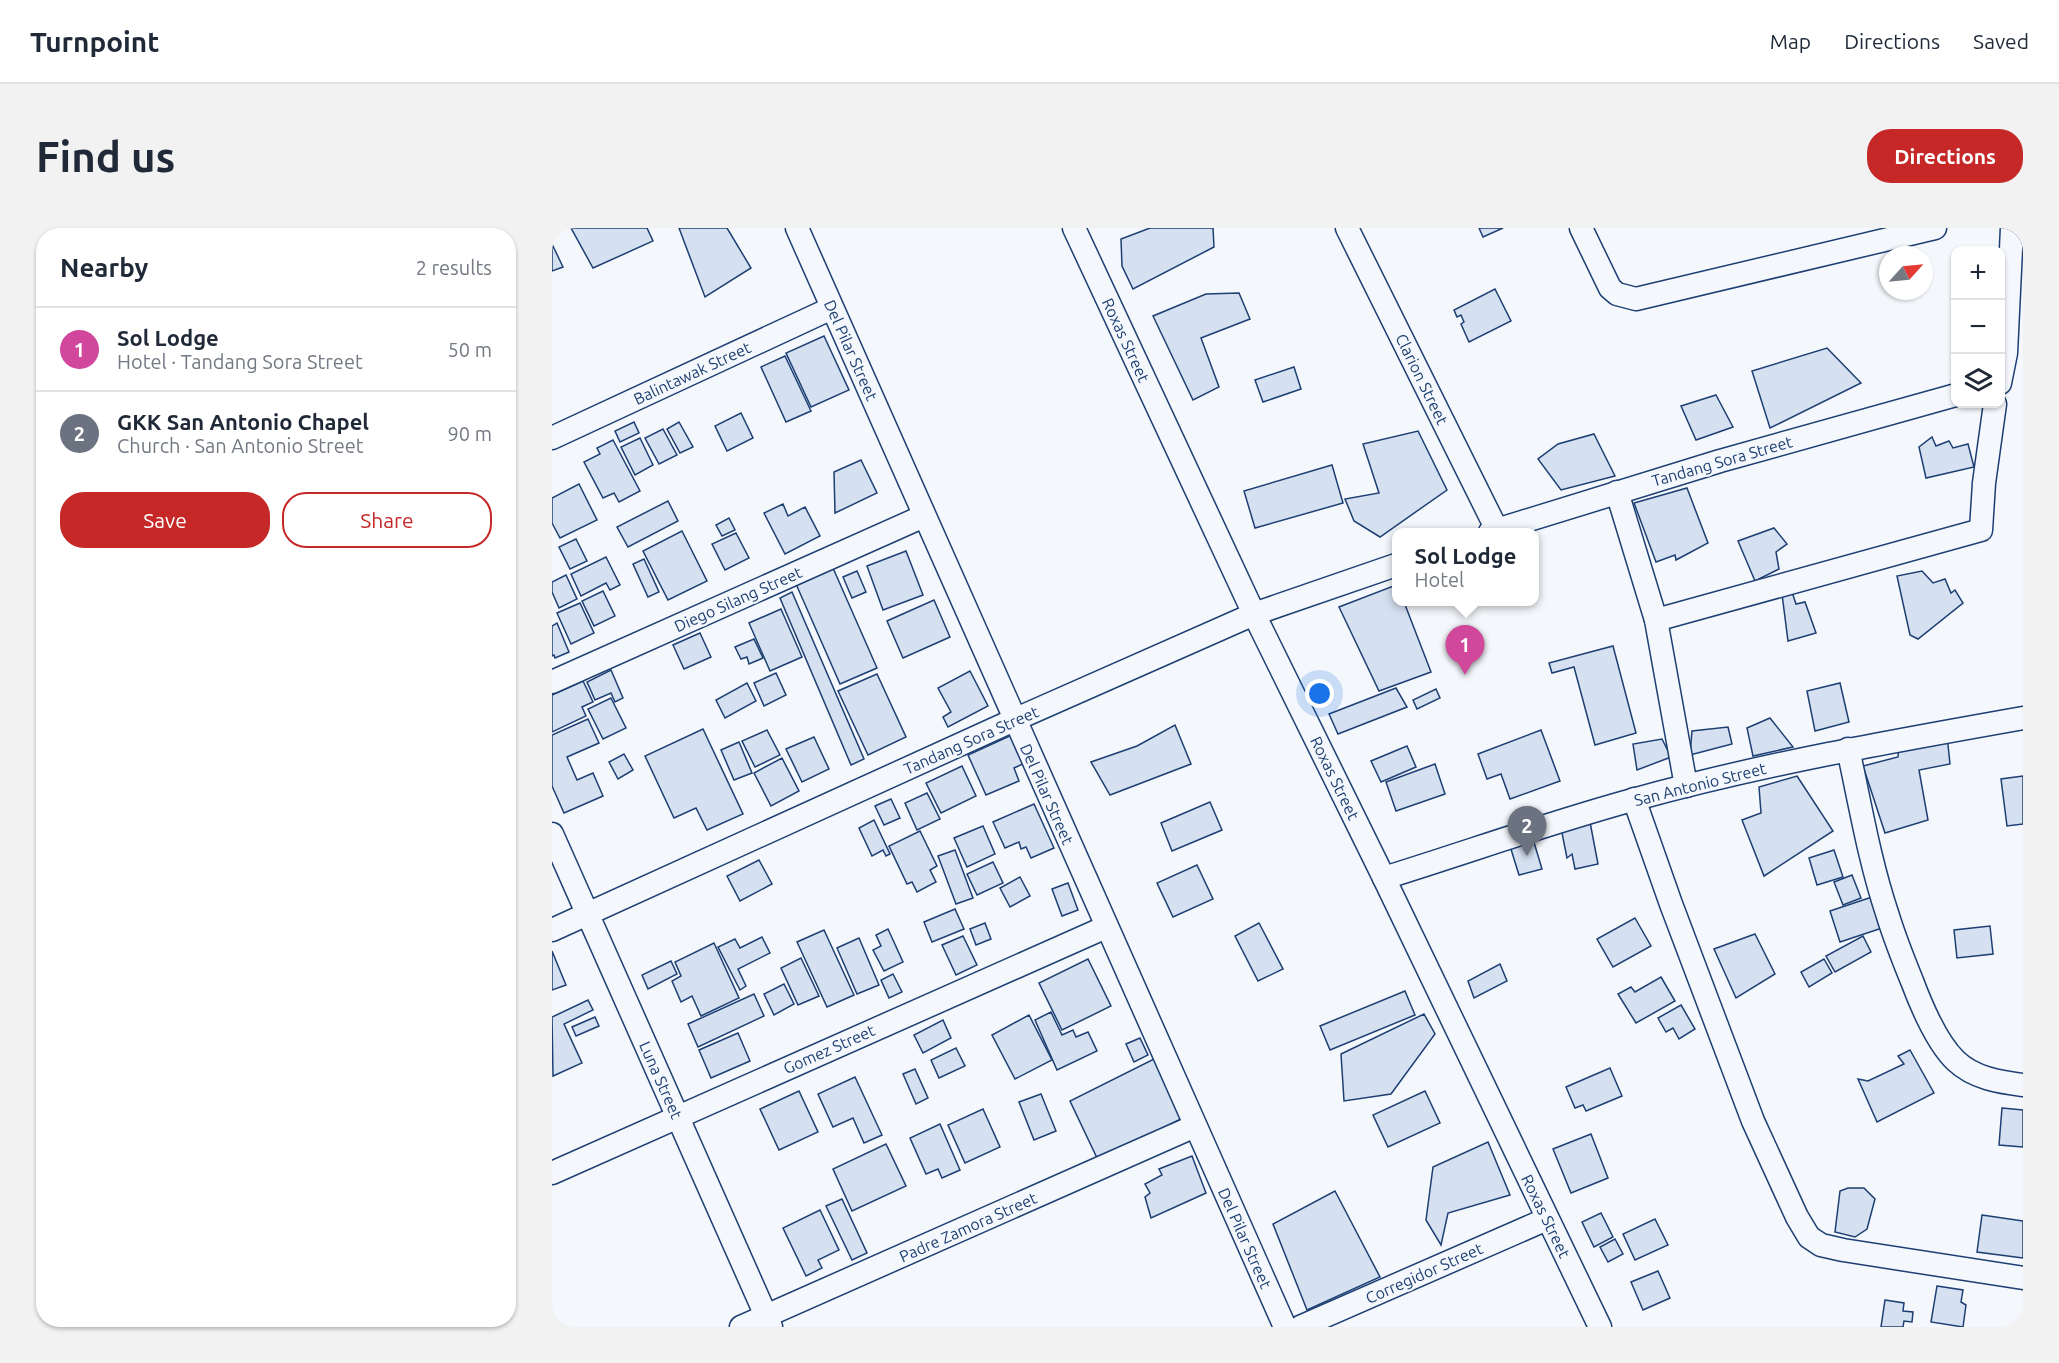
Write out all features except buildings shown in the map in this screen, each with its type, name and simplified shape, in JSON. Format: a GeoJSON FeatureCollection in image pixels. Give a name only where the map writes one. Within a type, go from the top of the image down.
{"type":"FeatureCollection","features":[{"type":"Feature","properties":{"kind":"street","name":"Del Pilar Street"},"geometry":{"type":"LineString","coordinates":[[797,228],[1284,1327]]}},
{"type":"Feature","properties":{"kind":"street","name":"Roxas Street"},"geometry":{"type":"LineString","coordinates":[[1074,228],[1254,614],[1600,1327]]}},
{"type":"Feature","properties":{"kind":"street","name":"Clarion Street"},"geometry":{"type":"LineString","coordinates":[[1347,228],[1492,528]]}},
{"type":"Feature","properties":{"kind":"street"},"geometry":{"type":"LineString","coordinates":[[1581,228],[1610,288],[1617,294],[1636,298],[1935,228]]}},
{"type":"Feature","properties":{"kind":"street"},"geometry":{"type":"LineString","coordinates":[[2005,359],[2012,228]]}},
{"type":"Feature","properties":{"kind":"street","name":"Balintawak Street"},"geometry":{"type":"LineString","coordinates":[[552,438],[832,308]]}},
{"type":"Feature","properties":{"kind":"street"},"geometry":{"type":"LineString","coordinates":[[2005,382],[2023,377]]}},
{"type":"Feature","properties":{"kind":"street","name":"Tandang Sora Street"},"geometry":{"type":"LineString","coordinates":[[1503,528],[1720,460],[1951,396]]}},
{"type":"Feature","properties":{"kind":"street"},"geometry":{"type":"LineString","coordinates":[[1656,620],[1981,531],[1994,408]]}},
{"type":"Feature","properties":{"kind":"street"},"geometry":{"type":"LineString","coordinates":[[1617,492],[1656,620],[1686,786]]}},
{"type":"Feature","properties":{"kind":"street","name":"Diego Silang Street"},"geometry":{"type":"LineString","coordinates":[[552,682],[924,516]]}},
{"type":"Feature","properties":{"kind":"street","name":"Tandang Sora Street"},"geometry":{"type":"LineString","coordinates":[[552,930],[1014,720],[1254,614],[1392,566]]}},
{"type":"Feature","properties":{"kind":"street","name":"San Antonio Street"},"geometry":{"type":"LineString","coordinates":[[1384,878],[1634,799],[1848,749],[2023,718]]}},
{"type":"Feature","properties":{"kind":"street"},"geometry":{"type":"LineString","coordinates":[[1848,749],[1886,912],[1921,1005],[1937,1035],[1955,1060],[1977,1075],[2023,1085]]}},
{"type":"Feature","properties":{"kind":"street"},"geometry":{"type":"LineString","coordinates":[[1634,799],[1671,904],[1753,1120],[1809,1237],[1821,1245],[1843,1250],[2023,1278]]}},
{"type":"Feature","properties":{"kind":"street","name":"Luna Street"},"geometry":{"type":"LineString","coordinates":[[552,834],[768,1322]]}},
{"type":"Feature","properties":{"kind":"street","name":"Gomez Street"},"geometry":{"type":"LineString","coordinates":[[552,1173],[1106,927]]}},
{"type":"Feature","properties":{"kind":"street","name":"Padre Zamora Street"},"geometry":{"type":"LineString","coordinates":[[741,1327],[768,1322],[1195,1126]]}},
{"type":"Feature","properties":{"kind":"street","name":"Corregidor Street"},"geometry":{"type":"LineString","coordinates":[[1300,1327],[1547,1219]]}},
{"type":"Feature","properties":{"kind":"place","name":"Sol Lodge"},"geometry":{"type":"Point","coordinates":[1465,675]}},
{"type":"Feature","properties":{"kind":"place","name":"GKK San Antonio Chapel"},"geometry":{"type":"Point","coordinates":[1527,856]}}]}
